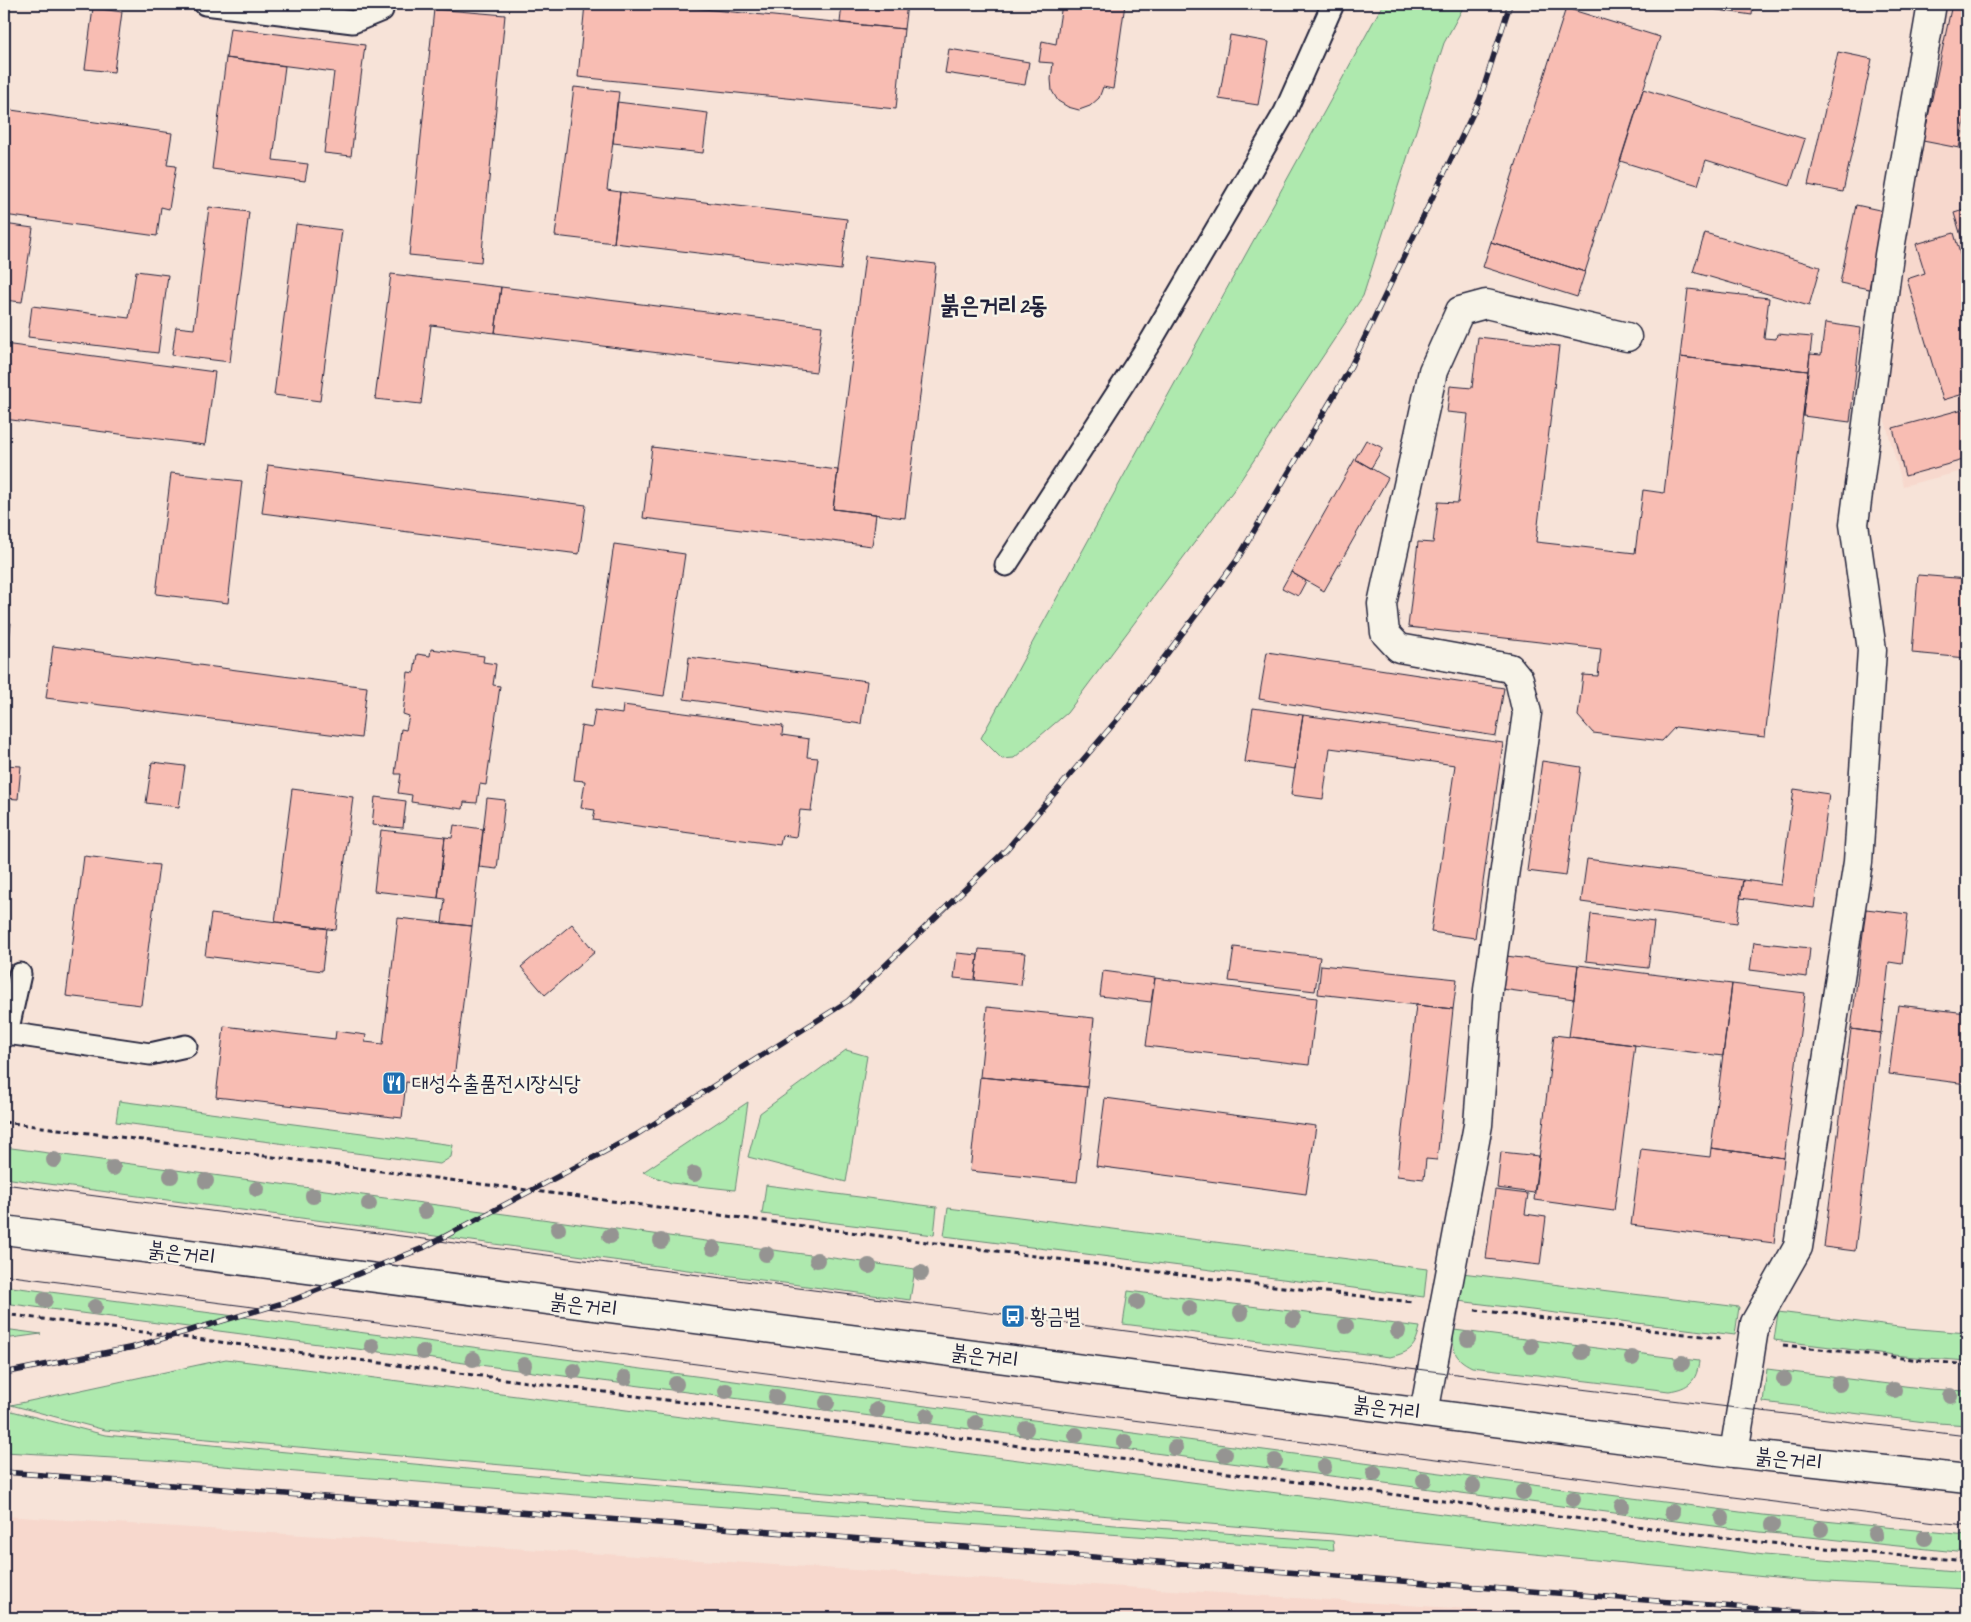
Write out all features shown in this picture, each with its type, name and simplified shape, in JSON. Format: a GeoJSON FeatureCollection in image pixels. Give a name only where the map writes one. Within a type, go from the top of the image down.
{"type":"FeatureCollection","features":[{"type":"Feature","properties":{"kind":"street"},"geometry":{"type":"LineString","coordinates":[[1734,1453],[1755,1323],[1798,1247],[1858,862],[1872,650],[1854,524],[1889,255],[1932,4]]}},
{"type":"Feature","properties":{"kind":"street"},"geometry":{"type":"LineString","coordinates":[[1424,1413],[1478,1125],[1488,990],[1527,714],[1520,679],[1510,668],[1399,648],[1385,633],[1382,604],[1433,371],[1460,311],[1486,304],[1627,337]]}},
{"type":"Feature","properties":{"kind":"street","name":"붉은거리"},"geometry":{"type":"LineString","coordinates":[[4,1230],[1734,1453],[1967,1479]]}},
{"type":"Feature","properties":{"kind":"lane"},"geometry":{"type":"LineString","coordinates":[[205,4],[354,22],[382,10],[383,4]]}},
{"type":"Feature","properties":{"kind":"lane"},"geometry":{"type":"LineString","coordinates":[[1006,565],[1151,341],[1285,112],[1333,4]]}},
{"type":"Feature","properties":{"kind":"lane"},"geometry":{"type":"LineString","coordinates":[[20,974],[5,1035],[150,1054],[186,1046]]}},
{"type":"Feature","properties":{"kind":"path"},"geometry":{"type":"LineString","coordinates":[[4,1122],[1166,1273],[1751,1342],[1967,1365]]}},
{"type":"Feature","properties":{"kind":"path"},"geometry":{"type":"LineString","coordinates":[[4,1314],[1760,1542],[1967,1561]]}},
{"type":"Feature","properties":{"kind":"shaded area"},"geometry":{"type":"Polygon","coordinates":[[[1947,4],[1967,4],[1967,470],[1903,486],[1882,410],[1911,187],[1947,4]]]}},
{"type":"Feature","properties":{"kind":"shaded area"},"geometry":{"type":"Polygon","coordinates":[[[4,1516],[1611,1618],[4,1618],[4,1516]]]}},
{"type":"Feature","properties":{"kind":"green space"},"geometry":{"type":"Polygon","coordinates":[[[1383,4],[1465,4],[1444,43],[1363,296],[1236,487],[1067,713],[1014,758],[1002,759],[981,738],[1383,4]]]}},
{"type":"Feature","properties":{"kind":"green space"},"geometry":{"type":"Polygon","coordinates":[[[846,1050],[867,1056],[846,1182],[748,1157],[760,1113],[846,1050]]]}},
{"type":"Feature","properties":{"kind":"green space"},"geometry":{"type":"Polygon","coordinates":[[[119,1101],[453,1145],[451,1157],[440,1164],[116,1122],[119,1101]]]}},
{"type":"Feature","properties":{"kind":"green space"},"geometry":{"type":"Polygon","coordinates":[[[748,1102],[735,1190],[671,1183],[643,1172],[748,1102]]]}},
{"type":"Feature","properties":{"kind":"green space"},"geometry":{"type":"Polygon","coordinates":[[[4,1147],[915,1269],[910,1300],[4,1178],[4,1147]]]}},
{"type":"Feature","properties":{"kind":"green space"},"geometry":{"type":"Polygon","coordinates":[[[766,1185],[937,1207],[934,1235],[762,1214],[766,1185]]]}},
{"type":"Feature","properties":{"kind":"green space"},"geometry":{"type":"Polygon","coordinates":[[[948,1208],[1427,1269],[1424,1297],[944,1236],[948,1208]]]}},
{"type":"Feature","properties":{"kind":"green space"},"geometry":{"type":"Polygon","coordinates":[[[1462,1273],[1739,1307],[1735,1335],[1458,1301],[1462,1273]]]}},
{"type":"Feature","properties":{"kind":"green space"},"geometry":{"type":"Polygon","coordinates":[[[4,1286],[1763,1515],[1967,1535],[1967,1553],[1760,1532],[4,1303],[4,1286]]]}},
{"type":"Feature","properties":{"kind":"green space"},"geometry":{"type":"Polygon","coordinates":[[[1128,1291],[1420,1327],[1411,1348],[1390,1357],[1123,1324],[1128,1291]]]}},
{"type":"Feature","properties":{"kind":"green space"},"geometry":{"type":"Polygon","coordinates":[[[1778,1312],[1907,1328],[1967,1333],[1967,1361],[1903,1356],[1774,1340],[1778,1312]]]}},
{"type":"Feature","properties":{"kind":"green space"},"geometry":{"type":"Polygon","coordinates":[[[4,1329],[41,1334],[4,1339],[4,1329]]]}},
{"type":"Feature","properties":{"kind":"green space"},"geometry":{"type":"Polygon","coordinates":[[[1454,1330],[1699,1361],[1696,1374],[1691,1382],[1682,1388],[1669,1391],[1472,1367],[1461,1360],[1455,1352],[1453,1343],[1454,1330]]]}},
{"type":"Feature","properties":{"kind":"green space"},"geometry":{"type":"Polygon","coordinates":[[[226,1359],[1764,1555],[1967,1572],[1967,1589],[1806,1581],[1333,1534],[752,1487],[105,1430],[11,1405],[226,1359]]]}},
{"type":"Feature","properties":{"kind":"green space"},"geometry":{"type":"Polygon","coordinates":[[[1767,1369],[1929,1389],[1967,1391],[1967,1425],[1925,1422],[1763,1402],[1767,1369]]]}},
{"type":"Feature","properties":{"kind":"green space"},"geometry":{"type":"Polygon","coordinates":[[[4,1409],[105,1435],[510,1473],[1115,1525],[1333,1541],[1334,1550],[699,1505],[150,1460],[4,1452],[4,1409]]]}},
{"type":"Feature","properties":{"kind":"building"},"geometry":{"type":"Polygon","coordinates":[[[585,4],[653,4],[904,29],[896,109],[578,77],[585,4]]]}},
{"type":"Feature","properties":{"kind":"building"},"geometry":{"type":"Polygon","coordinates":[[[842,4],[907,4],[904,29],[840,23],[842,4]]]}},
{"type":"Feature","properties":{"kind":"building"},"geometry":{"type":"Polygon","coordinates":[[[1021,4],[1053,4],[1052,8],[1021,4]]]}},
{"type":"Feature","properties":{"kind":"building"},"geometry":{"type":"Polygon","coordinates":[[[1062,4],[1125,4],[1113,89],[1103,87],[1099,98],[1090,106],[1079,110],[1068,107],[1058,101],[1052,91],[1053,63],[1039,62],[1042,41],[1056,44],[1062,4]]]}},
{"type":"Feature","properties":{"kind":"building"},"geometry":{"type":"Polygon","coordinates":[[[1677,4],[1753,4],[1752,15],[1677,4]]]}},
{"type":"Feature","properties":{"kind":"building"},"geometry":{"type":"Polygon","coordinates":[[[1952,4],[1967,4],[1967,110],[1959,148],[1923,141],[1952,4]]]}},
{"type":"Feature","properties":{"kind":"building"},"geometry":{"type":"Polygon","coordinates":[[[93,8],[122,12],[114,72],[85,69],[93,8]]]}},
{"type":"Feature","properties":{"kind":"building"},"geometry":{"type":"Polygon","coordinates":[[[1566,8],[1660,37],[1585,272],[1491,242],[1566,8]]]}},
{"type":"Feature","properties":{"kind":"building"},"geometry":{"type":"Polygon","coordinates":[[[434,9],[505,15],[481,262],[409,255],[434,9]]]}},
{"type":"Feature","properties":{"kind":"building"},"geometry":{"type":"Polygon","coordinates":[[[230,28],[365,45],[351,156],[324,153],[334,72],[226,58],[230,28]]]}},
{"type":"Feature","properties":{"kind":"building"},"geometry":{"type":"Polygon","coordinates":[[[1230,35],[1269,42],[1258,105],[1219,99],[1230,35]]]}},
{"type":"Feature","properties":{"kind":"building"},"geometry":{"type":"Polygon","coordinates":[[[949,49],[1029,62],[1025,85],[945,73],[949,49]]]}},
{"type":"Feature","properties":{"kind":"building"},"geometry":{"type":"Polygon","coordinates":[[[1838,52],[1872,59],[1843,192],[1808,185],[1838,52]]]}},
{"type":"Feature","properties":{"kind":"building"},"geometry":{"type":"Polygon","coordinates":[[[226,58],[285,66],[273,160],[308,164],[305,181],[212,169],[226,58]]]}},
{"type":"Feature","properties":{"kind":"building"},"geometry":{"type":"Polygon","coordinates":[[[574,87],[619,92],[607,190],[620,192],[614,243],[555,236],[574,87]]]}},
{"type":"Feature","properties":{"kind":"building"},"geometry":{"type":"Polygon","coordinates":[[[1643,89],[1805,139],[1790,186],[1706,160],[1698,185],[1620,161],[1643,89]]]}},
{"type":"Feature","properties":{"kind":"building"},"geometry":{"type":"Polygon","coordinates":[[[617,102],[708,113],[703,153],[613,143],[617,102]]]}},
{"type":"Feature","properties":{"kind":"building"},"geometry":{"type":"Polygon","coordinates":[[[4,109],[172,133],[167,165],[176,166],[169,209],[161,207],[157,236],[4,215],[4,109]]]}},
{"type":"Feature","properties":{"kind":"building"},"geometry":{"type":"Polygon","coordinates":[[[620,192],[847,219],[841,270],[614,243],[620,192]]]}},
{"type":"Feature","properties":{"kind":"building"},"geometry":{"type":"Polygon","coordinates":[[[1856,205],[1884,211],[1869,289],[1840,283],[1856,205]]]}},
{"type":"Feature","properties":{"kind":"building"},"geometry":{"type":"Polygon","coordinates":[[[209,207],[249,212],[230,362],[172,355],[176,327],[194,329],[209,207]]]}},
{"type":"Feature","properties":{"kind":"building"},"geometry":{"type":"Polygon","coordinates":[[[1967,209],[1967,256],[1954,213],[1967,209]]]}},
{"type":"Feature","properties":{"kind":"building"},"geometry":{"type":"Polygon","coordinates":[[[4,224],[33,228],[22,302],[4,300],[4,224]]]}},
{"type":"Feature","properties":{"kind":"building"},"geometry":{"type":"Polygon","coordinates":[[[296,224],[342,230],[320,401],[274,395],[296,224]]]}},
{"type":"Feature","properties":{"kind":"building"},"geometry":{"type":"Polygon","coordinates":[[[1705,233],[1820,267],[1809,306],[1693,272],[1705,233]]]}},
{"type":"Feature","properties":{"kind":"building"},"geometry":{"type":"Polygon","coordinates":[[[1954,233],[1967,278],[1967,393],[1943,400],[1907,279],[1925,273],[1916,244],[1954,233]]]}},
{"type":"Feature","properties":{"kind":"building"},"geometry":{"type":"Polygon","coordinates":[[[1491,242],[1585,272],[1577,297],[1483,267],[1491,242]]]}},
{"type":"Feature","properties":{"kind":"building"},"geometry":{"type":"Polygon","coordinates":[[[865,256],[936,264],[905,518],[833,509],[865,256]]]}},
{"type":"Feature","properties":{"kind":"building"},"geometry":{"type":"Polygon","coordinates":[[[136,271],[168,275],[158,353],[28,337],[32,306],[129,318],[136,271]]]}},
{"type":"Feature","properties":{"kind":"building"},"geometry":{"type":"Polygon","coordinates":[[[391,274],[501,287],[495,333],[431,325],[421,404],[375,399],[391,274]]]}},
{"type":"Feature","properties":{"kind":"building"},"geometry":{"type":"Polygon","coordinates":[[[501,287],[822,326],[816,372],[495,333],[501,287]]]}},
{"type":"Feature","properties":{"kind":"building"},"geometry":{"type":"Polygon","coordinates":[[[1688,289],[1769,298],[1764,338],[1776,339],[1777,334],[1812,337],[1808,371],[1680,357],[1688,289]]]}},
{"type":"Feature","properties":{"kind":"building"},"geometry":{"type":"Polygon","coordinates":[[[1825,323],[1861,328],[1850,422],[1803,416],[1810,354],[1821,355],[1825,323]]]}},
{"type":"Feature","properties":{"kind":"building"},"geometry":{"type":"Polygon","coordinates":[[[1478,337],[1559,346],[1536,542],[1635,553],[1643,490],[1664,493],[1680,357],[1808,371],[1765,737],[1675,727],[1662,741],[1593,733],[1578,716],[1583,675],[1598,676],[1601,649],[1408,627],[1418,542],[1433,543],[1438,502],[1458,503],[1468,414],[1447,412],[1450,386],[1472,388],[1478,337]]]}},
{"type":"Feature","properties":{"kind":"building"},"geometry":{"type":"Polygon","coordinates":[[[4,344],[215,372],[205,445],[4,419],[4,344]]]}},
{"type":"Feature","properties":{"kind":"building"},"geometry":{"type":"Polygon","coordinates":[[[1967,408],[1967,459],[1905,476],[1893,428],[1967,408]]]}},
{"type":"Feature","properties":{"kind":"building"},"geometry":{"type":"Polygon","coordinates":[[[1366,440],[1383,448],[1371,468],[1355,459],[1366,440]]]}},
{"type":"Feature","properties":{"kind":"building"},"geometry":{"type":"Polygon","coordinates":[[[652,447],[838,470],[833,509],[876,514],[872,546],[643,518],[652,447]]]}},
{"type":"Feature","properties":{"kind":"building"},"geometry":{"type":"Polygon","coordinates":[[[1355,459],[1388,478],[1324,591],[1291,572],[1355,459]]]}},
{"type":"Feature","properties":{"kind":"building"},"geometry":{"type":"Polygon","coordinates":[[[268,465],[586,505],[579,554],[262,513],[268,465]]]}},
{"type":"Feature","properties":{"kind":"building"},"geometry":{"type":"Polygon","coordinates":[[[171,473],[242,481],[228,603],[156,594],[171,473]]]}},
{"type":"Feature","properties":{"kind":"building"},"geometry":{"type":"Polygon","coordinates":[[[614,544],[685,554],[664,696],[593,686],[614,544]]]}},
{"type":"Feature","properties":{"kind":"building"},"geometry":{"type":"Polygon","coordinates":[[[1291,572],[1306,581],[1298,596],[1282,588],[1291,572]]]}},
{"type":"Feature","properties":{"kind":"building"},"geometry":{"type":"Polygon","coordinates":[[[1918,575],[1967,579],[1967,658],[1912,653],[1918,575]]]}},
{"type":"Feature","properties":{"kind":"building"},"geometry":{"type":"Polygon","coordinates":[[[4,622],[11,623],[4,683],[4,622]]]}},
{"type":"Feature","properties":{"kind":"building"},"geometry":{"type":"Polygon","coordinates":[[[53,646],[367,687],[361,738],[46,698],[53,646]]]}},
{"type":"Feature","properties":{"kind":"building"},"geometry":{"type":"Polygon","coordinates":[[[431,649],[484,656],[483,662],[496,664],[493,685],[500,686],[486,785],[480,784],[477,803],[464,802],[463,809],[411,802],[412,795],[398,793],[401,774],[395,774],[401,729],[406,730],[409,716],[403,714],[408,672],[414,673],[417,654],[430,656],[431,649]]]}},
{"type":"Feature","properties":{"kind":"building"},"geometry":{"type":"Polygon","coordinates":[[[1267,652],[1504,688],[1496,736],[1259,699],[1267,652]]]}},
{"type":"Feature","properties":{"kind":"building"},"geometry":{"type":"Polygon","coordinates":[[[689,657],[867,681],[861,724],[684,699],[689,657]]]}},
{"type":"Feature","properties":{"kind":"building"},"geometry":{"type":"Polygon","coordinates":[[[623,705],[783,726],[782,735],[809,739],[807,757],[818,758],[811,811],[800,810],[796,837],[782,835],[780,845],[593,820],[595,810],[581,808],[585,781],[574,780],[581,726],[592,728],[595,710],[622,714],[623,705]]]}},
{"type":"Feature","properties":{"kind":"building"},"geometry":{"type":"Polygon","coordinates":[[[1253,708],[1303,715],[1295,769],[1245,762],[1253,708]]]}},
{"type":"Feature","properties":{"kind":"building"},"geometry":{"type":"Polygon","coordinates":[[[1303,715],[1503,743],[1475,938],[1431,932],[1455,765],[1330,748],[1323,799],[1291,795],[1303,715]]]}},
{"type":"Feature","properties":{"kind":"building"},"geometry":{"type":"Polygon","coordinates":[[[1542,761],[1581,767],[1566,876],[1527,871],[1542,761]]]}},
{"type":"Feature","properties":{"kind":"building"},"geometry":{"type":"Polygon","coordinates":[[[152,762],[185,766],[179,807],[146,803],[152,762]]]}},
{"type":"Feature","properties":{"kind":"building"},"geometry":{"type":"Polygon","coordinates":[[[4,765],[21,766],[18,799],[4,798],[4,765]]]}},
{"type":"Feature","properties":{"kind":"building"},"geometry":{"type":"Polygon","coordinates":[[[292,789],[353,797],[336,930],[275,922],[292,789]]]}},
{"type":"Feature","properties":{"kind":"building"},"geometry":{"type":"Polygon","coordinates":[[[1794,789],[1829,794],[1814,908],[1740,898],[1743,880],[1781,885],[1794,789]]]}},
{"type":"Feature","properties":{"kind":"building"},"geometry":{"type":"Polygon","coordinates":[[[375,797],[406,801],[403,828],[372,825],[375,797]]]}},
{"type":"Feature","properties":{"kind":"building"},"geometry":{"type":"Polygon","coordinates":[[[487,798],[505,800],[497,869],[479,867],[487,798]]]}},
{"type":"Feature","properties":{"kind":"building"},"geometry":{"type":"Polygon","coordinates":[[[454,825],[483,829],[472,926],[442,923],[445,899],[438,898],[445,837],[452,838],[454,825]]]}},
{"type":"Feature","properties":{"kind":"building"},"geometry":{"type":"Polygon","coordinates":[[[381,830],[445,837],[438,898],[374,891],[381,830]]]}},
{"type":"Feature","properties":{"kind":"building"},"geometry":{"type":"Polygon","coordinates":[[[84,856],[159,865],[141,1005],[66,996],[84,856]]]}},
{"type":"Feature","properties":{"kind":"building"},"geometry":{"type":"Polygon","coordinates":[[[1587,859],[1743,880],[1737,923],[1581,902],[1587,859]]]}},
{"type":"Feature","properties":{"kind":"building"},"geometry":{"type":"Polygon","coordinates":[[[1866,909],[1908,914],[1902,964],[1889,962],[1881,1033],[1851,1029],[1866,909]]]}},
{"type":"Feature","properties":{"kind":"building"},"geometry":{"type":"Polygon","coordinates":[[[211,914],[327,928],[322,971],[205,956],[211,914]]]}},
{"type":"Feature","properties":{"kind":"building"},"geometry":{"type":"Polygon","coordinates":[[[1591,914],[1654,922],[1648,968],[1586,961],[1591,914]]]}},
{"type":"Feature","properties":{"kind":"building"},"geometry":{"type":"Polygon","coordinates":[[[398,918],[472,926],[453,1088],[406,1082],[402,1118],[216,1097],[224,1026],[335,1039],[336,1031],[366,1035],[365,1042],[383,1044],[398,918]]]}},
{"type":"Feature","properties":{"kind":"building"},"geometry":{"type":"Polygon","coordinates":[[[572,924],[595,952],[545,995],[521,967],[572,924]]]}},
{"type":"Feature","properties":{"kind":"building"},"geometry":{"type":"Polygon","coordinates":[[[1754,942],[1810,948],[1807,977],[1750,970],[1754,942]]]}},
{"type":"Feature","properties":{"kind":"building"},"geometry":{"type":"Polygon","coordinates":[[[1234,947],[1320,957],[1315,991],[1229,981],[1234,947]]]}},
{"type":"Feature","properties":{"kind":"building"},"geometry":{"type":"Polygon","coordinates":[[[979,949],[1025,953],[1021,985],[975,980],[979,949]]]}},
{"type":"Feature","properties":{"kind":"building"},"geometry":{"type":"Polygon","coordinates":[[[957,953],[978,955],[975,980],[954,978],[957,953]]]}},
{"type":"Feature","properties":{"kind":"building"},"geometry":{"type":"Polygon","coordinates":[[[1506,956],[1578,965],[1574,999],[1502,989],[1506,956]]]}},
{"type":"Feature","properties":{"kind":"building"},"geometry":{"type":"Polygon","coordinates":[[[1321,965],[1457,979],[1453,1009],[1318,994],[1321,965]]]}},
{"type":"Feature","properties":{"kind":"building"},"geometry":{"type":"Polygon","coordinates":[[[1578,965],[1732,984],[1723,1056],[1569,1037],[1578,965]]]}},
{"type":"Feature","properties":{"kind":"building"},"geometry":{"type":"Polygon","coordinates":[[[1103,971],[1155,978],[1151,1002],[1100,996],[1103,971]]]}},
{"type":"Feature","properties":{"kind":"building"},"geometry":{"type":"Polygon","coordinates":[[[1155,978],[1317,998],[1309,1065],[1146,1046],[1155,978]]]}},
{"type":"Feature","properties":{"kind":"building"},"geometry":{"type":"Polygon","coordinates":[[[1732,984],[1805,993],[1784,1158],[1711,1148],[1732,984]]]}},
{"type":"Feature","properties":{"kind":"building"},"geometry":{"type":"Polygon","coordinates":[[[1416,1005],[1453,1009],[1437,1160],[1426,1159],[1424,1179],[1397,1176],[1416,1005]]]}},
{"type":"Feature","properties":{"kind":"building"},"geometry":{"type":"Polygon","coordinates":[[[1898,1005],[1967,1013],[1967,1084],[1889,1074],[1898,1005]]]}},
{"type":"Feature","properties":{"kind":"building"},"geometry":{"type":"Polygon","coordinates":[[[987,1007],[1094,1018],[1087,1087],[980,1077],[987,1007]]]}},
{"type":"Feature","properties":{"kind":"building"},"geometry":{"type":"Polygon","coordinates":[[[1851,1029],[1881,1033],[1855,1251],[1824,1247],[1851,1029]]]}},
{"type":"Feature","properties":{"kind":"building"},"geometry":{"type":"Polygon","coordinates":[[[1554,1035],[1635,1045],[1614,1211],[1534,1200],[1554,1035]]]}},
{"type":"Feature","properties":{"kind":"building"},"geometry":{"type":"Polygon","coordinates":[[[980,1077],[1087,1087],[1077,1182],[970,1171],[980,1077]]]}},
{"type":"Feature","properties":{"kind":"building"},"geometry":{"type":"Polygon","coordinates":[[[1967,1085],[1967,1115],[1964,1114],[1967,1085]]]}},
{"type":"Feature","properties":{"kind":"building"},"geometry":{"type":"Polygon","coordinates":[[[1105,1098],[1316,1126],[1306,1194],[1096,1166],[1105,1098]]]}},
{"type":"Feature","properties":{"kind":"building"},"geometry":{"type":"Polygon","coordinates":[[[1711,1148],[1784,1158],[1774,1243],[1631,1225],[1641,1149],[1710,1157],[1711,1148]]]}},
{"type":"Feature","properties":{"kind":"building"},"geometry":{"type":"Polygon","coordinates":[[[1501,1152],[1539,1156],[1534,1193],[1497,1188],[1501,1152]]]}},
{"type":"Feature","properties":{"kind":"building"},"geometry":{"type":"Polygon","coordinates":[[[1495,1190],[1528,1194],[1525,1214],[1546,1217],[1540,1265],[1486,1259],[1495,1190]]]}},
{"type":"Feature","properties":{"kind":"building"},"geometry":{"type":"Polygon","coordinates":[[[1293,1613],[1353,1618],[1293,1618],[1293,1613]]]}},
{"type":"Feature","properties":{"kind":"tram line"},"geometry":{"type":"LineString","coordinates":[[4,1184],[1432,1371],[1967,1436]]}},
{"type":"Feature","properties":{"kind":"tram line"},"geometry":{"type":"LineString","coordinates":[[4,1275],[1677,1490],[1967,1525]]}},
{"type":"Feature","properties":{"kind":"railway"},"geometry":{"type":"LineString","coordinates":[[4,1373],[134,1347],[293,1300],[423,1248],[636,1135],[848,1001],[1007,849],[1122,714],[1237,560],[1349,370],[1480,99],[1510,4]]}},
{"type":"Feature","properties":{"kind":"railway"},"geometry":{"type":"LineString","coordinates":[[4,1472],[1876,1618]]}},
{"type":"Feature","properties":{"kind":"place","name":"대성수출품전시장식당"},"geometry":{"type":"Point","coordinates":[394,1083]}},
{"type":"Feature","properties":{"kind":"place","name":"황금벌"},"geometry":{"type":"Point","coordinates":[1013,1316]}},
{"type":"Feature","properties":{"kind":"district","name":"붉은거리2동"},"geometry":{"type":"Point","coordinates":[994,305]}}]}
